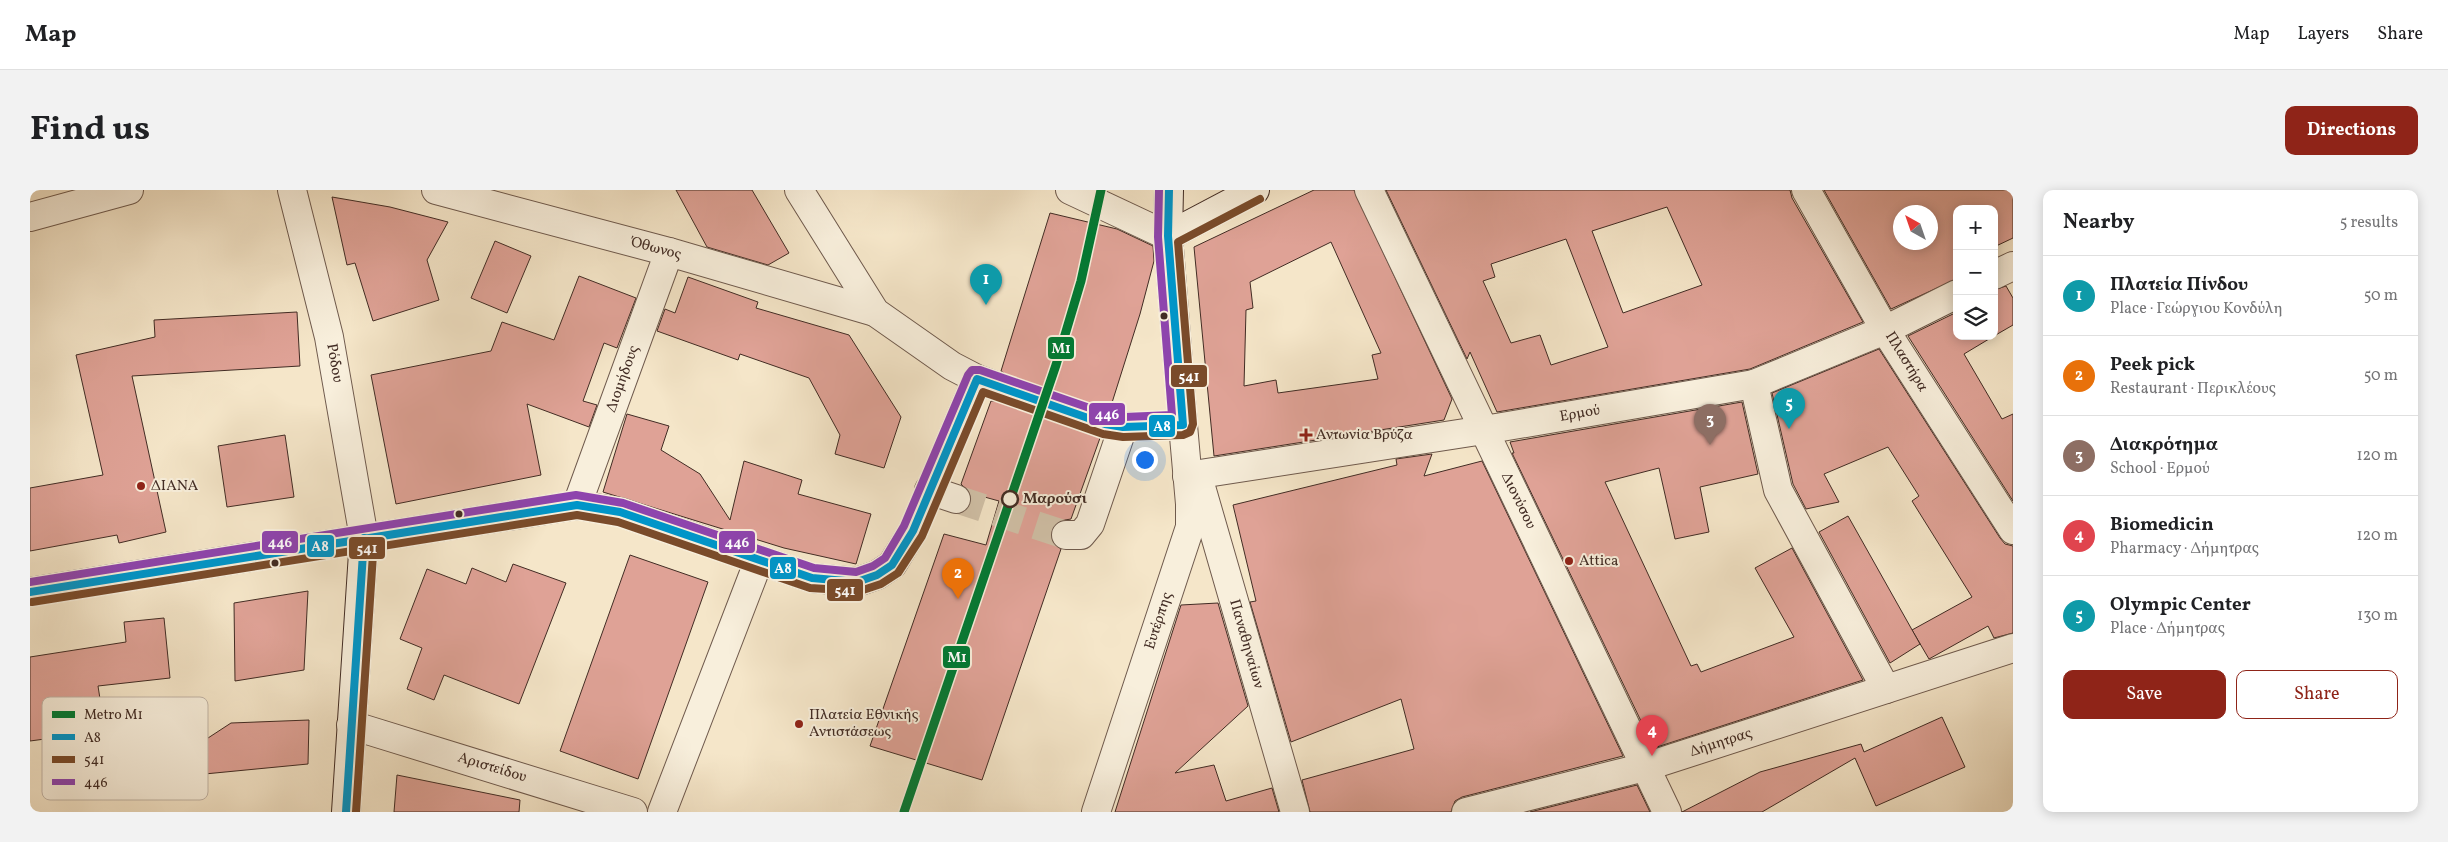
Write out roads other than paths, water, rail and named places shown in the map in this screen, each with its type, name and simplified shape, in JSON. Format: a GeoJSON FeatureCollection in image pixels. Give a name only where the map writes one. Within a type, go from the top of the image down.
{"type":"FeatureCollection","features":[{"type":"Feature","properties":{"kind":"street"},"geometry":{"type":"LineString","coordinates":[[30,217],[129,190]]}},
{"type":"Feature","properties":{"kind":"street","name":"Ρόδου"},"geometry":{"type":"LineString","coordinates":[[292,190],[329,337],[364,538],[346,812]]}},
{"type":"Feature","properties":{"kind":"street","name":"Όθωνος"},"geometry":{"type":"LineString","coordinates":[[436,190],[669,252],[875,312]]}},
{"type":"Feature","properties":{"kind":"street"},"geometry":{"type":"LineString","coordinates":[[30,592],[577,505],[620,512],[812,578],[857,582],[877,576],[892,565],[913,531],[929,490],[987,382],[952,366],[875,312],[800,190]]}},
{"type":"Feature","properties":{"kind":"street"},"geometry":{"type":"LineString","coordinates":[[1070,190],[1168,236],[1255,190]]}},
{"type":"Feature","properties":{"kind":"street","name":"Ευτέρπης"},"geometry":{"type":"LineString","coordinates":[[1096,812],[1190,527],[1192,476],[1183,425],[1168,236],[1169,190]]}},
{"type":"Feature","properties":{"kind":"street","name":"Διονύσου"},"geometry":{"type":"LineString","coordinates":[[1369,190],[1667,812]]}},
{"type":"Feature","properties":{"kind":"street","name":"Πλαστήρα"},"geometry":{"type":"LineString","coordinates":[[1806,190],[1885,330],[2013,530]]}},
{"type":"Feature","properties":{"kind":"street","name":"Διομήδους"},"geometry":{"type":"LineString","coordinates":[[577,505],[669,252]]}},
{"type":"Feature","properties":{"kind":"street"},"geometry":{"type":"LineString","coordinates":[[1998,273],[2013,266]]}},
{"type":"Feature","properties":{"kind":"street","name":"Ερμού"},"geometry":{"type":"LineString","coordinates":[[1192,476],[1484,430],[1754,384],[1885,330],[1955,295]]}},
{"type":"Feature","properties":{"kind":"street"},"geometry":{"type":"LineString","coordinates":[[1754,384],[1778,490],[1886,689]]}},
{"type":"Feature","properties":{"kind":"street"},"geometry":{"type":"LineString","coordinates":[[1066,535],[1080,535],[1090,524],[1114,425],[1183,425]]}},
{"type":"Feature","properties":{"kind":"street","name":"Παναθηναίων"},"geometry":{"type":"LineString","coordinates":[[1192,476],[1295,812]]}},
{"type":"Feature","properties":{"kind":"street"},"geometry":{"type":"LineString","coordinates":[[929,490],[956,499]]}},
{"type":"Feature","properties":{"kind":"street"},"geometry":{"type":"LineString","coordinates":[[662,812],[759,560]]}},
{"type":"Feature","properties":{"kind":"street","name":"Δήμητρας"},"geometry":{"type":"LineString","coordinates":[[1466,812],[1645,767],[2013,648]]}},
{"type":"Feature","properties":{"kind":"street","name":"Αριστείδου"},"geometry":{"type":"LineString","coordinates":[[351,725],[633,812]]}},
{"type":"Feature","properties":{"kind":"tunnel"},"geometry":{"type":"LineString","coordinates":[[996,386],[1105,424]]}},
{"type":"Feature","properties":{"kind":"tunnel"},"geometry":{"type":"LineString","coordinates":[[956,499],[1066,535]]}},
{"type":"Feature","properties":{"kind":"metro line","name":"Μ1"},"geometry":{"type":"LineString","coordinates":[[904,812],[1056,365],[1081,281],[1101,190]]}},
{"type":"Feature","properties":{"kind":"place","name":"Πλατεία Πίνδου"},"geometry":{"type":"Point","coordinates":[986,305]}},
{"type":"Feature","properties":{"kind":"place","name":"Olympic Center"},"geometry":{"type":"Point","coordinates":[1789,429]}},
{"type":"Feature","properties":{"kind":"place","name":"Αντωνία Βρύζα"},"geometry":{"type":"Point","coordinates":[1306,435]}},
{"type":"Feature","properties":{"kind":"place","name":"Διακρότημα"},"geometry":{"type":"Point","coordinates":[1710,445]}},
{"type":"Feature","properties":{"kind":"place","name":"ΔΙΑΝΑ"},"geometry":{"type":"Point","coordinates":[141,486]}},
{"type":"Feature","properties":{"kind":"place","name":"Μαρούσι"},"geometry":{"type":"Point","coordinates":[1010,499]}},
{"type":"Feature","properties":{"kind":"place","name":"Attica"},"geometry":{"type":"Point","coordinates":[1569,561]}},
{"type":"Feature","properties":{"kind":"place","name":"Peek pick"},"geometry":{"type":"Point","coordinates":[958,599]}},
{"type":"Feature","properties":{"kind":"place","name":"Πλατεία Εθνικής Αντιστάσεως"},"geometry":{"type":"Point","coordinates":[799,724]}},
{"type":"Feature","properties":{"kind":"place","name":"Biomedicin"},"geometry":{"type":"Point","coordinates":[1652,756]}}]}
